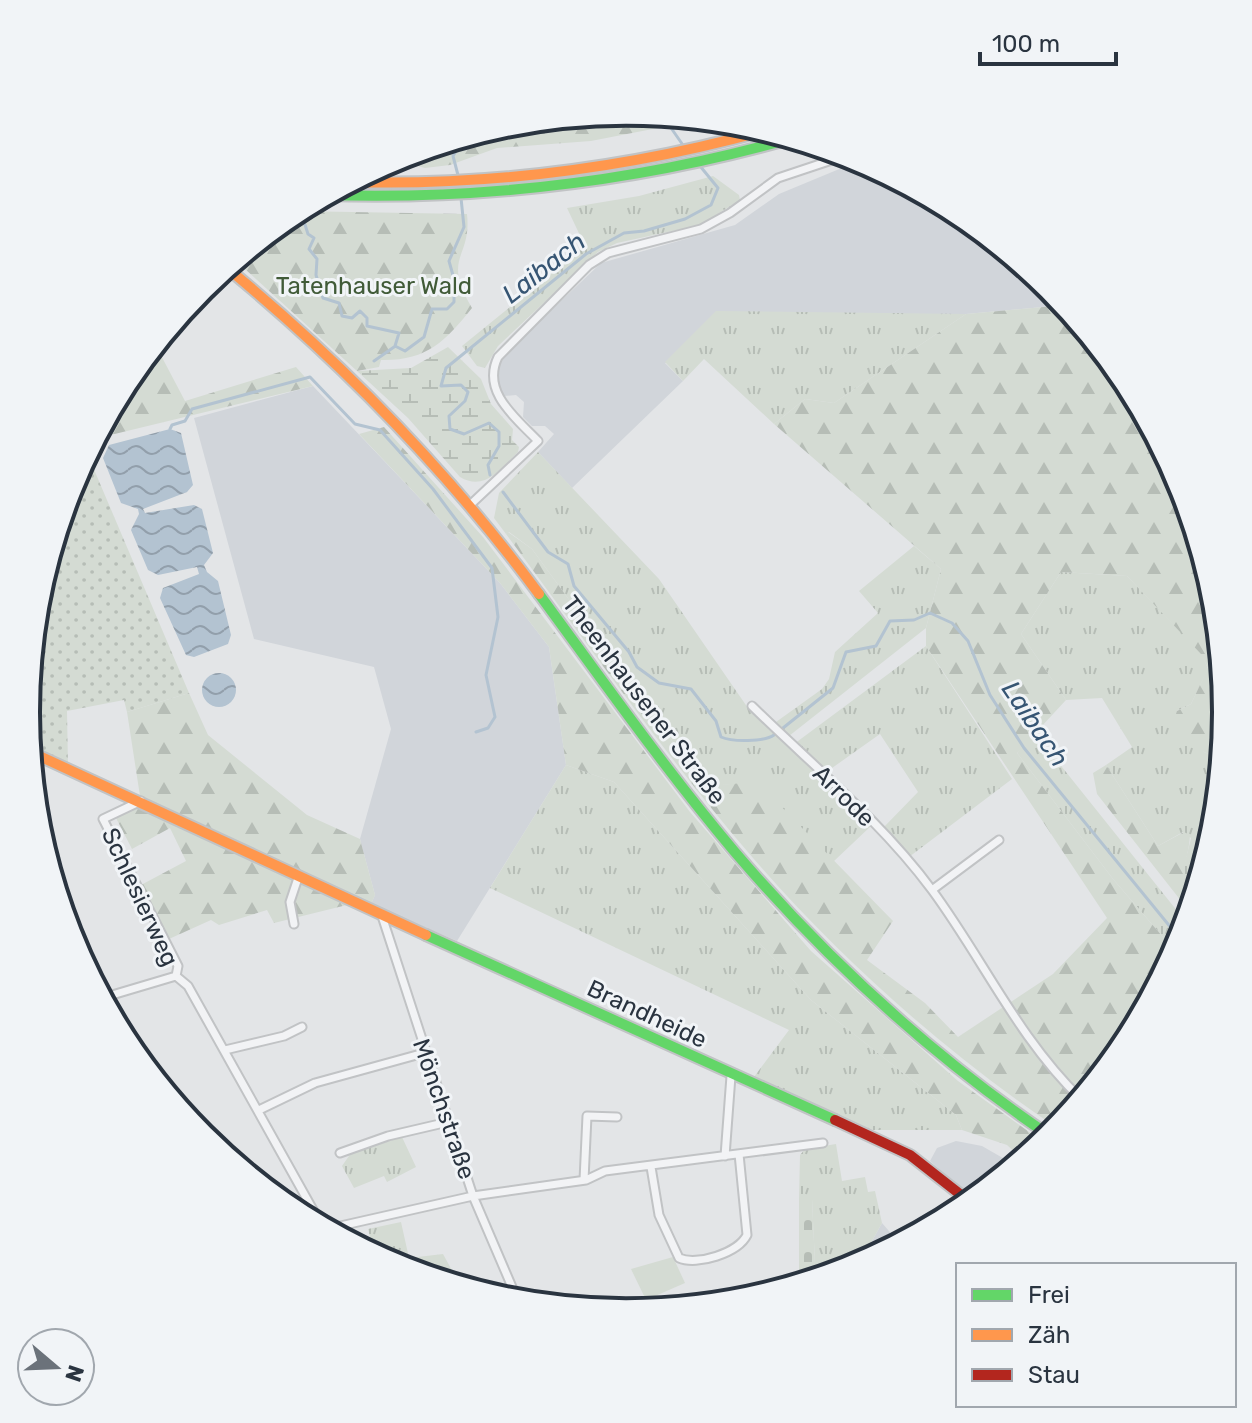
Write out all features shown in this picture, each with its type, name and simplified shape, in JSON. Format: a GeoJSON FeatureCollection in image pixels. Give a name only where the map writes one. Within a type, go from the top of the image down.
{"type":"FeatureCollection","features":[{"type":"Feature","properties":{"kind":"main road"},"geometry":{"type":"LineString","coordinates":[[375,182],[474,182],[579,172],[699,149],[741,137]]}},
{"type":"Feature","properties":{"kind":"main road"},"geometry":{"type":"LineString","coordinates":[[349,196],[474,198],[544,192],[694,166],[773,144]]}},
{"type":"Feature","properties":{"kind":"main road","name":"Theenhausener Straße"},"geometry":{"type":"LineString","coordinates":[[235,275],[376,401],[469,506],[698,807],[767,889],[860,984],[981,1088],[1038,1128]]}},
{"type":"Feature","properties":{"kind":"main road","name":"Brandheide"},"geometry":{"type":"LineString","coordinates":[[42,757],[731,1076],[910,1155],[959,1194]]}},
{"type":"Feature","properties":{"kind":"street"},"geometry":{"type":"LineString","coordinates":[[469,506],[538,441],[494,389],[492,376],[498,357],[589,265],[617,249],[715,223],[778,178],[827,162]]}},
{"type":"Feature","properties":{"kind":"street","name":"Arrode"},"geometry":{"type":"LineString","coordinates":[[752,706],[905,857],[932,890],[1039,1056],[1073,1091]]}},
{"type":"Feature","properties":{"kind":"street","name":"Schlesierweg"},"geometry":{"type":"LineString","coordinates":[[141,801],[103,819],[178,966],[176,976],[188,986],[313,1207]]}},
{"type":"Feature","properties":{"kind":"street"},"geometry":{"type":"LineString","coordinates":[[932,890],[999,840]]}},
{"type":"Feature","properties":{"kind":"street"},"geometry":{"type":"LineString","coordinates":[[294,924],[290,902],[299,875]]}},
{"type":"Feature","properties":{"kind":"street","name":"Mönchstraße"},"geometry":{"type":"LineString","coordinates":[[381,913],[473,1196],[512,1286]]}},
{"type":"Feature","properties":{"kind":"street"},"geometry":{"type":"LineString","coordinates":[[114,995],[176,976]]}},
{"type":"Feature","properties":{"kind":"street"},"geometry":{"type":"LineString","coordinates":[[225,1050],[284,1036],[302,1027]]}},
{"type":"Feature","properties":{"kind":"street"},"geometry":{"type":"LineString","coordinates":[[259,1110],[315,1083],[424,1053]]}},
{"type":"Feature","properties":{"kind":"street"},"geometry":{"type":"LineString","coordinates":[[725,1156],[731,1076]]}},
{"type":"Feature","properties":{"kind":"street"},"geometry":{"type":"LineString","coordinates":[[584,1180],[587,1116],[617,1117]]}},
{"type":"Feature","properties":{"kind":"street"},"geometry":{"type":"LineString","coordinates":[[340,1153],[388,1136],[448,1122]]}},
{"type":"Feature","properties":{"kind":"street"},"geometry":{"type":"LineString","coordinates":[[341,1223],[473,1196],[584,1180],[605,1171],[823,1143]]}},
{"type":"Feature","properties":{"kind":"street"},"geometry":{"type":"LineString","coordinates":[[651,1167],[659,1215],[679,1258],[687,1262],[733,1250],[741,1246],[747,1235],[739,1154]]}},
{"type":"Feature","properties":{"kind":"shaded area"},"geometry":{"type":"Polygon","coordinates":[[[843,167],[850,170],[952,224],[1012,271],[1049,306],[966,314],[665,363],[683,381],[572,488],[538,452],[554,434],[545,426],[532,426],[523,417],[524,402],[516,395],[504,396],[499,389],[496,376],[503,356],[601,263],[735,225],[779,194],[843,167]]]}},
{"type":"Feature","properties":{"kind":"shaded area"},"geometry":{"type":"Polygon","coordinates":[[[313,386],[500,583],[549,647],[566,765],[457,941],[371,904],[375,895],[360,839],[391,729],[374,667],[254,639],[194,418],[313,386]]]}},
{"type":"Feature","properties":{"kind":"shaded area"},"geometry":{"type":"Polygon","coordinates":[[[956,1141],[982,1146],[1004,1159],[963,1191],[930,1161],[937,1148],[956,1141]]]}},
{"type":"Feature","properties":{"kind":"shaded area"},"geometry":{"type":"Polygon","coordinates":[[[882,1223],[891,1234],[870,1244],[882,1223]]]}},
{"type":"Feature","properties":{"kind":"green space"},"geometry":{"type":"Polygon","coordinates":[[[588,127],[663,127],[591,141],[497,148],[450,165],[425,168],[415,165],[474,145],[512,137],[588,127]]]}},
{"type":"Feature","properties":{"kind":"green space"},"geometry":{"type":"Polygon","coordinates":[[[713,176],[739,195],[740,200],[700,225],[617,243],[598,252],[498,346],[485,368],[477,366],[462,346],[585,246],[567,208],[639,196],[713,176]]]}},
{"type":"Feature","properties":{"kind":"green space","name":"Tatenhauser Wald"},"geometry":{"type":"Polygon","coordinates":[[[321,211],[467,214],[466,240],[458,267],[463,291],[472,308],[453,331],[433,347],[410,357],[381,360],[379,367],[357,371],[244,268],[321,211]]]}},
{"type":"Feature","properties":{"kind":"green space"},"geometry":{"type":"Polygon","coordinates":[[[1049,306],[1113,386],[1152,452],[1181,523],[1201,597],[1211,673],[1211,755],[1173,723],[1177,711],[1191,704],[1208,668],[1201,654],[1127,576],[1061,572],[1021,634],[1066,700],[1017,753],[1113,879],[1165,940],[1152,971],[1113,1037],[1067,1098],[1046,1120],[975,1068],[896,1003],[787,896],[688,779],[506,534],[508,532],[532,549],[705,786],[757,782],[893,921],[867,960],[925,1003],[958,1037],[1053,974],[1107,918],[926,646],[926,628],[941,569],[774,424],[805,399],[834,403],[966,314],[1049,306]]]}},
{"type":"Feature","properties":{"kind":"green space"},"geometry":{"type":"Polygon","coordinates":[[[716,311],[966,314],[834,403],[805,399],[774,424],[704,359],[683,381],[665,362],[716,311]]]}},
{"type":"Feature","properties":{"kind":"green space"},"geometry":{"type":"Polygon","coordinates":[[[448,347],[481,379],[491,404],[513,429],[512,440],[519,447],[518,452],[492,476],[477,482],[460,477],[408,418],[357,371],[411,368],[448,347]]]}},
{"type":"Feature","properties":{"kind":"green space"},"geometry":{"type":"Polygon","coordinates":[[[161,355],[185,401],[296,367],[313,386],[109,435],[161,355]]]}},
{"type":"Feature","properties":{"kind":"green space"},"geometry":{"type":"Polygon","coordinates":[[[384,427],[483,537],[690,812],[811,951],[958,1081],[1032,1134],[1013,1151],[1007,1145],[962,1130],[956,1115],[811,1000],[614,782],[566,765],[549,647],[500,583],[359,434],[384,427]]]}},
{"type":"Feature","properties":{"kind":"green space"},"geometry":{"type":"Polygon","coordinates":[[[538,452],[659,579],[750,711],[871,826],[833,862],[757,783],[705,786],[532,549],[509,532],[506,534],[494,518],[499,493],[538,452]]]}},
{"type":"Feature","properties":{"kind":"green space"},"geometry":{"type":"Polygon","coordinates":[[[93,468],[189,693],[127,712],[124,700],[67,711],[68,765],[41,753],[41,673],[51,597],[60,560],[93,468]]]}},
{"type":"Feature","properties":{"kind":"green space"},"geometry":{"type":"Polygon","coordinates":[[[914,546],[941,569],[926,628],[789,736],[776,722],[822,689],[829,679],[835,652],[878,613],[859,591],[914,546]]]}},
{"type":"Feature","properties":{"kind":"green space"},"geometry":{"type":"Polygon","coordinates":[[[1061,572],[1127,576],[1202,654],[1208,669],[1191,704],[1177,711],[1204,752],[1211,755],[1201,826],[1185,886],[1185,863],[1191,838],[1183,832],[1158,846],[1106,765],[1132,747],[1102,698],[1066,700],[1021,634],[1061,572]]]}},
{"type":"Feature","properties":{"kind":"green space"},"geometry":{"type":"Polygon","coordinates":[[[926,646],[1012,779],[909,857],[883,828],[918,792],[880,734],[825,773],[794,744],[926,646]]]}},
{"type":"Feature","properties":{"kind":"green space"},"geometry":{"type":"Polygon","coordinates":[[[189,693],[208,735],[307,815],[360,839],[375,895],[371,904],[140,796],[127,712],[189,693]]]}},
{"type":"Feature","properties":{"kind":"green space"},"geometry":{"type":"Polygon","coordinates":[[[1034,732],[1177,911],[1165,940],[1113,879],[1017,753],[1034,732]]]}},
{"type":"Feature","properties":{"kind":"green space"},"geometry":{"type":"Polygon","coordinates":[[[566,765],[614,782],[811,1000],[956,1115],[962,1130],[869,1130],[751,1081],[789,1030],[490,888],[566,765]]]}},
{"type":"Feature","properties":{"kind":"green space"},"geometry":{"type":"Polygon","coordinates":[[[1106,765],[1158,846],[1184,832],[1190,835],[1181,901],[1097,794],[1093,773],[1106,765]]]}},
{"type":"Feature","properties":{"kind":"green space"},"geometry":{"type":"Polygon","coordinates":[[[144,805],[351,904],[274,923],[267,910],[219,925],[211,920],[169,939],[141,885],[186,861],[170,828],[132,849],[116,818],[144,805]]]}},
{"type":"Feature","properties":{"kind":"green space"},"geometry":{"type":"Polygon","coordinates":[[[402,1137],[416,1167],[387,1182],[384,1176],[354,1188],[342,1166],[351,1153],[402,1137]]]}},
{"type":"Feature","properties":{"kind":"green space"},"geometry":{"type":"Polygon","coordinates":[[[836,1144],[842,1181],[865,1177],[868,1192],[875,1191],[882,1223],[870,1244],[820,1264],[815,1264],[812,1199],[799,1199],[800,1155],[805,1149],[836,1144]]]}},
{"type":"Feature","properties":{"kind":"green space"},"geometry":{"type":"Polygon","coordinates":[[[799,1199],[812,1199],[815,1264],[822,1263],[799,1271],[799,1199]]]}},
{"type":"Feature","properties":{"kind":"green space"},"geometry":{"type":"Polygon","coordinates":[[[401,1222],[408,1255],[370,1238],[368,1229],[401,1222]]]}},
{"type":"Feature","properties":{"kind":"green space"},"geometry":{"type":"Polygon","coordinates":[[[443,1254],[452,1271],[414,1257],[443,1254]]]}},
{"type":"Feature","properties":{"kind":"green space"},"geometry":{"type":"Polygon","coordinates":[[[673,1257],[685,1283],[654,1297],[645,1297],[631,1269],[673,1257]]]}},
{"type":"Feature","properties":{"kind":"water"},"geometry":{"type":"Polygon","coordinates":[[[170,429],[181,433],[193,485],[187,492],[143,509],[145,513],[194,505],[202,509],[213,553],[204,565],[218,581],[231,635],[228,644],[194,657],[186,655],[160,598],[163,588],[199,574],[197,567],[158,575],[148,570],[131,530],[139,514],[138,509],[121,503],[103,458],[109,445],[170,429]]]}},
{"type":"Feature","properties":{"kind":"water"},"geometry":{"type":"Polygon","coordinates":[[[219,673],[231,678],[236,690],[231,702],[219,707],[207,702],[202,690],[207,678],[219,673]]]}},
{"type":"Feature","properties":{"kind":"waterway","name":"Laibach"},"geometry":{"type":"LineString","coordinates":[[671,128],[685,148]]}},
{"type":"Feature","properties":{"kind":"waterway","name":"Laibach"},"geometry":{"type":"LineString","coordinates":[[456,151],[453,156],[459,179]]}},
{"type":"Feature","properties":{"kind":"waterway","name":"Laibach"},"geometry":{"type":"LineString","coordinates":[[490,475],[488,465],[499,446],[499,432],[489,423],[464,434],[450,429],[449,416],[465,401],[468,392],[461,385],[441,386],[446,368],[586,254],[624,233],[644,231],[685,219],[711,205],[718,188],[700,166]]}},
{"type":"Feature","properties":{"kind":"waterway","name":"Laibach"},"geometry":{"type":"LineString","coordinates":[[304,222],[308,234],[314,238],[309,249],[317,259],[316,275],[323,298],[339,303],[342,316],[352,318],[360,311],[367,318],[367,326],[399,333],[395,346],[405,351],[424,337],[432,309],[447,309],[454,302],[454,279],[449,261],[464,227],[461,198]]}},
{"type":"Feature","properties":{"kind":"waterway"},"geometry":{"type":"LineString","coordinates":[[374,361],[394,347]]}},
{"type":"Feature","properties":{"kind":"waterway"},"geometry":{"type":"LineString","coordinates":[[170,429],[172,425],[185,421],[192,409],[310,377],[355,424],[380,430],[433,489],[492,568],[498,617],[486,675],[495,717],[488,728],[476,732]]}},
{"type":"Feature","properties":{"kind":"waterway","name":"Laibach"},"geometry":{"type":"LineString","coordinates":[[503,492],[548,552],[568,564],[574,586],[629,652],[637,667],[659,683],[691,689],[716,721],[721,737],[748,740],[774,735]]}},
{"type":"Feature","properties":{"kind":"waterway","name":"Laibach"},"geometry":{"type":"LineString","coordinates":[[783,728],[833,688],[846,652],[876,646],[890,621],[914,620],[930,613],[952,623],[968,641],[990,695],[1024,748],[1170,927]]}},
{"type":"Feature","properties":{"kind":"traffic: fast"},"geometry":{"type":"LineString","coordinates":[[349,195],[444,194],[561,185],[677,166],[771,144]]}},
{"type":"Feature","properties":{"kind":"traffic: fast"},"geometry":{"type":"LineString","coordinates":[[539,594],[683,788],[769,891],[883,1004],[964,1073],[1038,1128]]}},
{"type":"Feature","properties":{"kind":"traffic: fast"},"geometry":{"type":"LineString","coordinates":[[426,935],[835,1120]]}},
{"type":"Feature","properties":{"kind":"traffic: slow"},"geometry":{"type":"LineString","coordinates":[[376,182],[456,181],[560,172],[664,155],[739,137]]}},
{"type":"Feature","properties":{"kind":"traffic: slow"},"geometry":{"type":"LineString","coordinates":[[236,275],[312,342],[393,421],[468,505],[539,594]]}},
{"type":"Feature","properties":{"kind":"traffic: slow"},"geometry":{"type":"LineString","coordinates":[[42,757],[426,935]]}},
{"type":"Feature","properties":{"kind":"traffic: jam"},"geometry":{"type":"LineString","coordinates":[[835,1120],[910,1155],[959,1194]]}}]}
